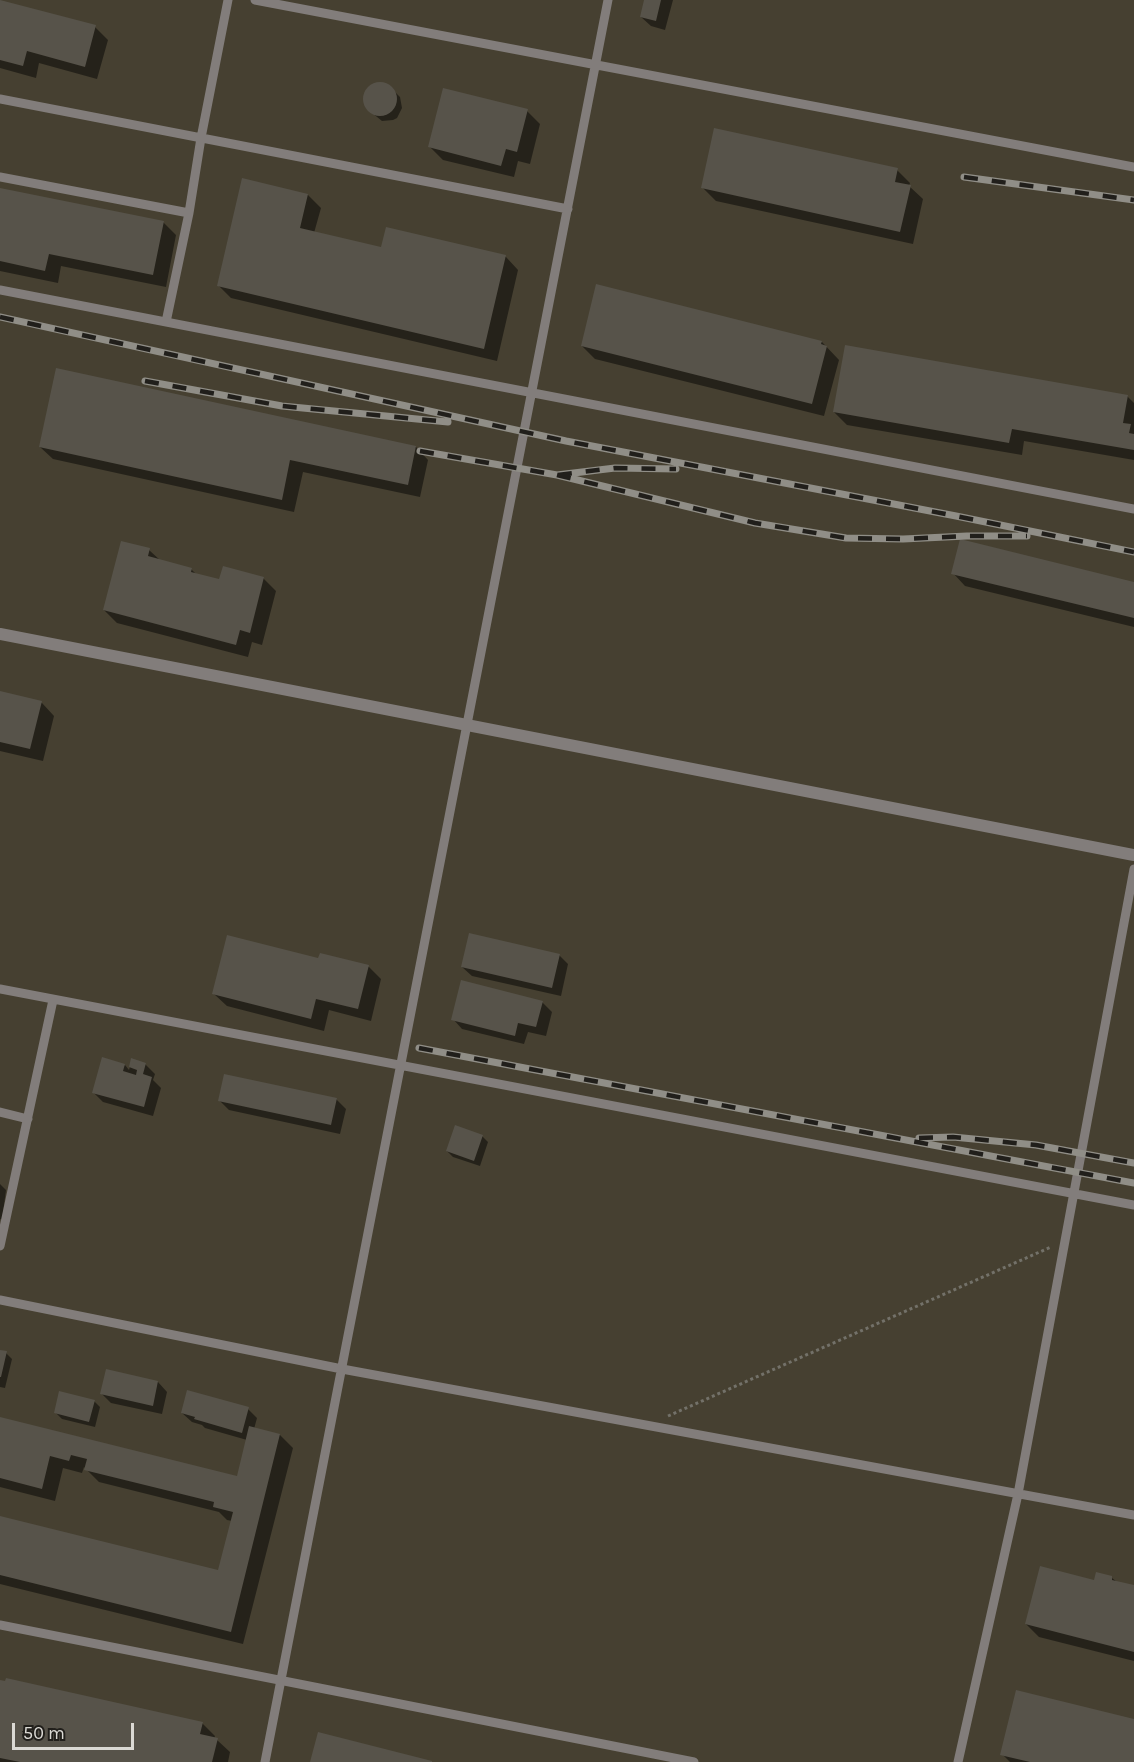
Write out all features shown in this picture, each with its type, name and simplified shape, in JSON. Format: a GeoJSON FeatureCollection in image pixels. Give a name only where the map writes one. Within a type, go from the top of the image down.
{"type":"FeatureCollection","features":[{"type":"Feature","properties":{"kind":"street"},"geometry":{"type":"LineString","coordinates":[[0,634],[1134,855]]}},
{"type":"Feature","properties":{"kind":"lane"},"geometry":{"type":"LineString","coordinates":[[166,322],[189,213],[228,0]]}},
{"type":"Feature","properties":{"kind":"lane"},"geometry":{"type":"LineString","coordinates":[[255,0],[1134,167]]}},
{"type":"Feature","properties":{"kind":"lane"},"geometry":{"type":"LineString","coordinates":[[265,1762],[608,0]]}},
{"type":"Feature","properties":{"kind":"lane"},"geometry":{"type":"LineString","coordinates":[[0,99],[568,209]]}},
{"type":"Feature","properties":{"kind":"lane"},"geometry":{"type":"LineString","coordinates":[[0,177],[189,213]]}},
{"type":"Feature","properties":{"kind":"lane"},"geometry":{"type":"LineString","coordinates":[[0,290],[1134,509]]}},
{"type":"Feature","properties":{"kind":"lane"},"geometry":{"type":"LineString","coordinates":[[958,1762],[1018,1494],[1134,869]]}},
{"type":"Feature","properties":{"kind":"lane"},"geometry":{"type":"LineString","coordinates":[[0,989],[1134,1205]]}},
{"type":"Feature","properties":{"kind":"lane"},"geometry":{"type":"LineString","coordinates":[[0,1246],[53,1000]]}},
{"type":"Feature","properties":{"kind":"lane"},"geometry":{"type":"LineString","coordinates":[[0,1112],[28,1119]]}},
{"type":"Feature","properties":{"kind":"lane"},"geometry":{"type":"LineString","coordinates":[[0,1300],[342,1369],[1134,1515]]}},
{"type":"Feature","properties":{"kind":"lane"},"geometry":{"type":"LineString","coordinates":[[0,1625],[694,1762]]}},
{"type":"Feature","properties":{"kind":"path"},"geometry":{"type":"LineString","coordinates":[[647,1425],[1065,1241]]}},
{"type":"Feature","properties":{"kind":"shaded area"},"geometry":{"type":"Polygon","coordinates":[[[0,0],[1134,0],[1134,1762],[0,1762],[0,0]]]}},
{"type":"Feature","properties":{"kind":"building"},"geometry":{"type":"Polygon","coordinates":[[[0,0],[96,25],[85,67],[27,51],[23,66],[0,60],[0,0]]]}},
{"type":"Feature","properties":{"kind":"building"},"geometry":{"type":"Polygon","coordinates":[[[644,0],[661,0],[656,21],[640,17],[644,0]]]}},
{"type":"Feature","properties":{"kind":"building"},"geometry":{"type":"Polygon","coordinates":[[[380,82],[392,87],[397,99],[392,111],[380,116],[368,111],[363,99],[368,87],[380,82]]]}},
{"type":"Feature","properties":{"kind":"building"},"geometry":{"type":"Polygon","coordinates":[[[443,88],[528,109],[517,152],[506,149],[501,166],[428,147],[443,88]]]}},
{"type":"Feature","properties":{"kind":"building"},"geometry":{"type":"Polygon","coordinates":[[[714,128],[898,168],[895,182],[911,185],[900,232],[701,188],[714,128]]]}},
{"type":"Feature","properties":{"kind":"building"},"geometry":{"type":"Polygon","coordinates":[[[242,178],[308,194],[300,228],[381,247],[386,227],[506,255],[484,349],[217,286],[242,178]]]}},
{"type":"Feature","properties":{"kind":"building"},"geometry":{"type":"Polygon","coordinates":[[[0,188],[164,221],[153,275],[49,254],[45,271],[0,261],[0,188]]]}},
{"type":"Feature","properties":{"kind":"building"},"geometry":{"type":"Polygon","coordinates":[[[596,284],[822,341],[821,344],[827,346],[812,404],[581,346],[596,284]]]}},
{"type":"Feature","properties":{"kind":"building"},"geometry":{"type":"Polygon","coordinates":[[[845,345],[1128,395],[1123,423],[1131,424],[1129,433],[1134,434],[1134,450],[1012,429],[1009,443],[833,412],[845,345]]]}},
{"type":"Feature","properties":{"kind":"building"},"geometry":{"type":"Polygon","coordinates":[[[56,368],[416,446],[408,485],[290,460],[282,500],[39,447],[56,368]]]}},
{"type":"Feature","properties":{"kind":"building"},"geometry":{"type":"Polygon","coordinates":[[[960,539],[1134,582],[1134,618],[951,574],[960,539]]]}},
{"type":"Feature","properties":{"kind":"building"},"geometry":{"type":"Polygon","coordinates":[[[121,541],[150,548],[148,556],[192,568],[191,572],[219,579],[223,566],[264,577],[250,633],[240,630],[236,645],[103,610],[121,541]]]}},
{"type":"Feature","properties":{"kind":"building"},"geometry":{"type":"Polygon","coordinates":[[[0,691],[42,701],[30,749],[0,742],[0,691]]]}},
{"type":"Feature","properties":{"kind":"building"},"geometry":{"type":"Polygon","coordinates":[[[469,933],[560,954],[552,988],[461,967],[469,933]]]}},
{"type":"Feature","properties":{"kind":"building"},"geometry":{"type":"Polygon","coordinates":[[[227,935],[318,958],[320,953],[369,965],[358,1009],[316,999],[311,1019],[212,994],[227,935]]]}},
{"type":"Feature","properties":{"kind":"building"},"geometry":{"type":"Polygon","coordinates":[[[461,980],[543,1001],[536,1027],[518,1023],[515,1036],[451,1020],[461,980]]]}},
{"type":"Feature","properties":{"kind":"building"},"geometry":{"type":"Polygon","coordinates":[[[102,1057],[125,1064],[123,1071],[136,1075],[137,1070],[129,1067],[131,1058],[146,1063],[143,1074],[152,1077],[144,1107],[92,1093],[102,1057]]]}},
{"type":"Feature","properties":{"kind":"building"},"geometry":{"type":"Polygon","coordinates":[[[224,1074],[337,1098],[331,1125],[218,1101],[224,1074]]]}},
{"type":"Feature","properties":{"kind":"building"},"geometry":{"type":"Polygon","coordinates":[[[455,1125],[483,1135],[474,1161],[446,1151],[455,1125]]]}},
{"type":"Feature","properties":{"kind":"building"},"geometry":{"type":"Polygon","coordinates":[[[0,1350],[7,1351],[1,1377],[0,1377],[0,1350]]]}},
{"type":"Feature","properties":{"kind":"building"},"geometry":{"type":"Polygon","coordinates":[[[106,1369],[158,1381],[153,1406],[100,1394],[106,1369]]]}},
{"type":"Feature","properties":{"kind":"building"},"geometry":{"type":"Polygon","coordinates":[[[187,1390],[249,1407],[242,1433],[181,1413],[187,1390]]]}},
{"type":"Feature","properties":{"kind":"building"},"geometry":{"type":"Polygon","coordinates":[[[59,1391],[95,1400],[89,1422],[54,1413],[59,1391]]]}},
{"type":"Feature","properties":{"kind":"building"},"geometry":{"type":"Polygon","coordinates":[[[0,1417],[237,1476],[249,1426],[280,1434],[231,1632],[0,1575],[0,1516],[218,1570],[233,1512],[213,1507],[214,1502],[84,1470],[87,1459],[71,1455],[69,1461],[50,1456],[42,1489],[0,1478],[0,1417]]]}},
{"type":"Feature","properties":{"kind":"building"},"geometry":{"type":"Polygon","coordinates":[[[1040,1566],[1094,1580],[1096,1572],[1112,1576],[1112,1580],[1134,1585],[1134,1652],[1025,1624],[1040,1566]]]}},
{"type":"Feature","properties":{"kind":"building"},"geometry":{"type":"Polygon","coordinates":[[[6,1678],[203,1722],[200,1734],[218,1738],[212,1762],[20,1762],[0,1758],[0,1680],[5,1681],[6,1678]]]}},
{"type":"Feature","properties":{"kind":"building"},"geometry":{"type":"Polygon","coordinates":[[[1016,1690],[1134,1719],[1134,1762],[1030,1762],[1000,1755],[1016,1690]]]}},
{"type":"Feature","properties":{"kind":"building"},"geometry":{"type":"Polygon","coordinates":[[[318,1732],[432,1761],[432,1762],[310,1762],[318,1732]]]}},
{"type":"Feature","properties":{"kind":"railway"},"geometry":{"type":"LineString","coordinates":[[964,177],[1134,200]]}},
{"type":"Feature","properties":{"kind":"railway"},"geometry":{"type":"LineString","coordinates":[[0,317],[566,441],[1134,552]]}},
{"type":"Feature","properties":{"kind":"railway"},"geometry":{"type":"LineString","coordinates":[[145,381],[282,406],[448,422]]}},
{"type":"Feature","properties":{"kind":"railway"},"geometry":{"type":"LineString","coordinates":[[420,451],[557,475],[615,468],[676,469]]}},
{"type":"Feature","properties":{"kind":"railway"},"geometry":{"type":"LineString","coordinates":[[557,475],[755,523],[846,538],[1027,536]]}},
{"type":"Feature","properties":{"kind":"railway"},"geometry":{"type":"LineString","coordinates":[[419,1048],[1134,1183]]}},
{"type":"Feature","properties":{"kind":"railway"},"geometry":{"type":"LineString","coordinates":[[919,1138],[953,1137],[1036,1145],[1134,1163]]}}]}
